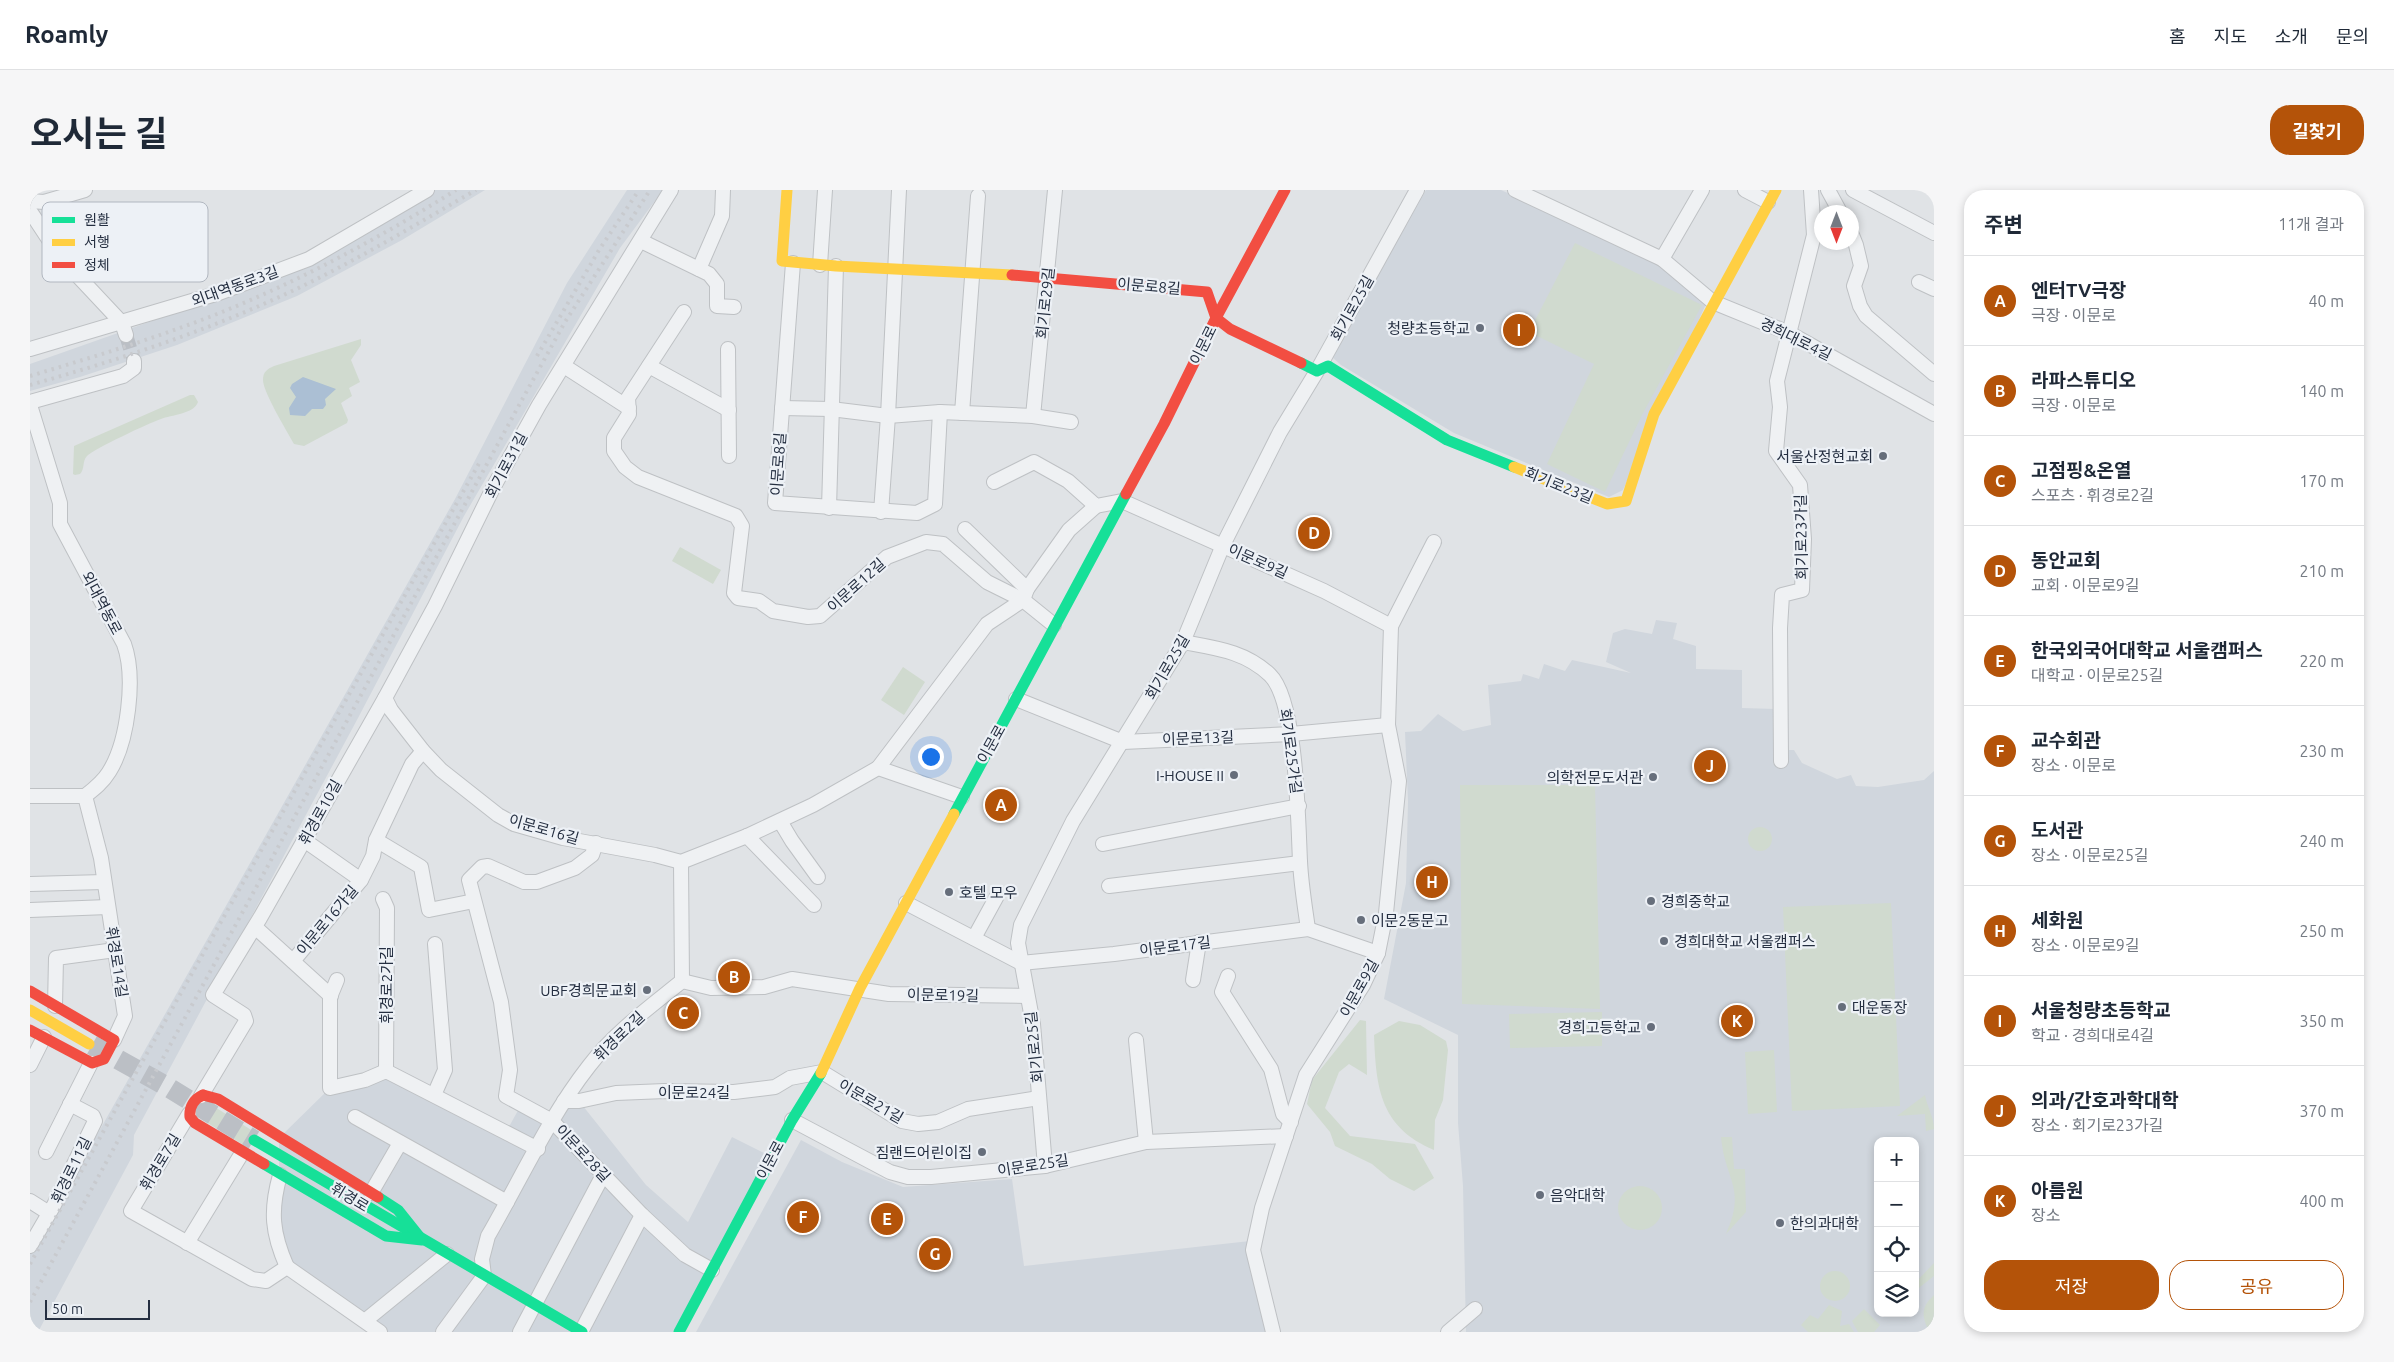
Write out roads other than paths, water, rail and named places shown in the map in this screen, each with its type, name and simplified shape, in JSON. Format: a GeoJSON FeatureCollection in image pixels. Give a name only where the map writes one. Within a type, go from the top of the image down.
{"type":"FeatureCollection","features":[{"type":"Feature","properties":{"kind":"street"},"geometry":{"type":"LineString","coordinates":[[30,201],[44,202],[85,190]]}},
{"type":"Feature","properties":{"kind":"street","name":"외대역동로3길"},"geometry":{"type":"LineString","coordinates":[[30,349],[124,329],[309,259],[427,190]]}},
{"type":"Feature","properties":{"kind":"street","name":"회기로31길"},"geometry":{"type":"LineString","coordinates":[[385,698],[435,606],[493,488],[539,405],[672,190]]}},
{"type":"Feature","properties":{"kind":"street"},"geometry":{"type":"LineString","coordinates":[[699,269],[722,216],[723,190]]}},
{"type":"Feature","properties":{"kind":"street"},"geometry":{"type":"LineString","coordinates":[[787,190],[782,261],[793,263]]}},
{"type":"Feature","properties":{"kind":"street"},"geometry":{"type":"LineString","coordinates":[[820,265],[825,190]]}},
{"type":"Feature","properties":{"kind":"street"},"geometry":{"type":"LineString","coordinates":[[881,512],[888,416],[899,190]]}},
{"type":"Feature","properties":{"kind":"street","name":"회기로29길"},"geometry":{"type":"LineString","coordinates":[[1033,416],[1055,190]]}},
{"type":"Feature","properties":{"kind":"street","name":"이문로"},"geometry":{"type":"LineString","coordinates":[[679,1332],[792,1120],[822,1072],[860,988],[1164,424],[1216,318],[1285,190]]}},
{"type":"Feature","properties":{"kind":"street","name":"회기로25길"},"geometry":{"type":"LineString","coordinates":[[1045,1166],[1033,1024],[1021,963],[1018,935],[1026,914],[1073,821],[1183,642],[1223,545],[1280,432],[1317,371],[1417,190]]}},
{"type":"Feature","properties":{"kind":"street","name":"경희대로4길"},"geometry":{"type":"LineString","coordinates":[[1515,190],[1662,259],[1713,302],[1789,333],[1934,414]]}},
{"type":"Feature","properties":{"kind":"street"},"geometry":{"type":"LineString","coordinates":[[1662,259],[1702,190]]}},
{"type":"Feature","properties":{"kind":"street"},"geometry":{"type":"LineString","coordinates":[[1744,190],[1772,196]]}},
{"type":"Feature","properties":{"kind":"street","name":"회기로23가길"},"geometry":{"type":"LineString","coordinates":[[1781,761],[1780,647],[1782,595],[1802,590],[1804,539],[1800,485],[1776,451],[1780,407],[1777,381],[1814,235],[1811,190]]}},
{"type":"Feature","properties":{"kind":"street"},"geometry":{"type":"LineString","coordinates":[[1828,190],[1836,205]]}},
{"type":"Feature","properties":{"kind":"street"},"geometry":{"type":"LineString","coordinates":[[1853,190],[1934,233]]}},
{"type":"Feature","properties":{"kind":"street"},"geometry":{"type":"LineString","coordinates":[[962,413],[978,196]]}},
{"type":"Feature","properties":{"kind":"street","name":"회기로23길"},"geometry":{"type":"LineString","coordinates":[[1216,318],[1230,329],[1317,371],[1328,366],[1447,440],[1607,504],[1626,501],[1654,414],[1678,373],[1713,302],[1755,232],[1772,196]]}},
{"type":"Feature","properties":{"kind":"street"},"geometry":{"type":"LineString","coordinates":[[30,211],[42,229]]}},
{"type":"Feature","properties":{"kind":"street"},"geometry":{"type":"LineString","coordinates":[[641,241],[709,274],[717,284],[717,306],[734,307]]}},
{"type":"Feature","properties":{"kind":"street"},"geometry":{"type":"LineString","coordinates":[[1857,250],[1861,266],[1854,286],[1860,306],[1866,316],[1934,374]]}},
{"type":"Feature","properties":{"kind":"street","name":"이문로8길"},"geometry":{"type":"LineString","coordinates":[[940,412],[935,504],[917,514],[775,503],[793,263],[1048,277],[1207,292],[1216,318]]}},
{"type":"Feature","properties":{"kind":"street"},"geometry":{"type":"LineString","coordinates":[[828,508],[836,266]]}},
{"type":"Feature","properties":{"kind":"street"},"geometry":{"type":"LineString","coordinates":[[82,282],[124,329]]}},
{"type":"Feature","properties":{"kind":"street"},"geometry":{"type":"LineString","coordinates":[[1919,282],[1934,290]]}},
{"type":"Feature","properties":{"kind":"street","name":"이문로12길"},"geometry":{"type":"LineString","coordinates":[[684,312],[628,398],[629,414],[614,438],[614,451],[625,466],[638,477],[736,516],[742,526],[734,593],[738,598],[759,601],[773,611],[808,618],[820,616],[888,557],[920,543],[933,542],[943,544],[988,582],[1025,594]]}},
{"type":"Feature","properties":{"kind":"street"},"geometry":{"type":"LineString","coordinates":[[728,349],[729,456]]}},
{"type":"Feature","properties":{"kind":"street"},"geometry":{"type":"LineString","coordinates":[[30,403],[123,376],[134,368],[134,361]]}},
{"type":"Feature","properties":{"kind":"street"},"geometry":{"type":"LineString","coordinates":[[564,366],[629,408]]}},
{"type":"Feature","properties":{"kind":"street"},"geometry":{"type":"LineString","coordinates":[[648,366],[729,410]]}},
{"type":"Feature","properties":{"kind":"street","name":"외대역동로"},"geometry":{"type":"LineString","coordinates":[[30,403],[60,503],[60,524],[124,644],[128,658],[129,692],[120,750],[107,776],[85,796]]}},
{"type":"Feature","properties":{"kind":"street"},"geometry":{"type":"LineString","coordinates":[[782,408],[831,409],[888,416],[940,412],[1033,416],[1071,422]]}},
{"type":"Feature","properties":{"kind":"street"},"geometry":{"type":"LineString","coordinates":[[994,482],[1034,462],[1068,480],[1096,506]]}},
{"type":"Feature","properties":{"kind":"street"},"geometry":{"type":"LineString","coordinates":[[860,988],[792,979],[764,987],[711,988],[682,981],[681,862],[747,836],[814,805],[878,768],[988,624],[1025,594],[1069,530],[1096,506],[1122,501]]}},
{"type":"Feature","properties":{"kind":"street","name":"이문로9길"},"geometry":{"type":"LineString","coordinates":[[1122,501],[1324,591],[1391,626]]}},
{"type":"Feature","properties":{"kind":"street","name":"이문로12길"},"geometry":{"type":"LineString","coordinates":[[965,529],[1054,625]]}},
{"type":"Feature","properties":{"kind":"street","name":"이문로9길"},"geometry":{"type":"LineString","coordinates":[[1273,1332],[1253,1250],[1262,1208],[1306,1076],[1359,995],[1378,953],[1386,913],[1399,781],[1388,725],[1391,626],[1434,542]]}},
{"type":"Feature","properties":{"kind":"street","name":"회기로25가길"},"geometry":{"type":"LineString","coordinates":[[1183,642],[1234,651],[1271,676],[1284,704],[1291,734],[1298,806],[1300,863],[1308,929]]}},
{"type":"Feature","properties":{"kind":"street","name":"이문로16길"},"geometry":{"type":"LineString","coordinates":[[385,698],[400,723],[441,770],[498,815],[514,824],[563,838],[596,843],[681,862]]}},
{"type":"Feature","properties":{"kind":"street","name":"휘경로10길"},"geometry":{"type":"LineString","coordinates":[[201,1096],[246,1023],[244,1015],[213,995],[255,927],[385,698]]}},
{"type":"Feature","properties":{"kind":"street","name":"이문로13길"},"geometry":{"type":"LineString","coordinates":[[1016,699],[1123,742],[1291,734],[1388,725]]}},
{"type":"Feature","properties":{"kind":"street","name":"이문로16가길"},"geometry":{"type":"LineString","coordinates":[[293,961],[361,880],[373,856],[376,840],[412,764],[423,751]]}},
{"type":"Feature","properties":{"kind":"street"},"geometry":{"type":"LineString","coordinates":[[878,768],[962,797]]}},
{"type":"Feature","properties":{"kind":"street"},"geometry":{"type":"LineString","coordinates":[[30,796],[85,796],[97,840],[104,882],[30,884]]}},
{"type":"Feature","properties":{"kind":"street","name":"회기로25가길"},"geometry":{"type":"LineString","coordinates":[[1103,844],[1298,806]]}},
{"type":"Feature","properties":{"kind":"street"},"geometry":{"type":"LineString","coordinates":[[780,820],[792,841],[818,877]]}},
{"type":"Feature","properties":{"kind":"street"},"geometry":{"type":"LineString","coordinates":[[747,836],[814,905]]}},
{"type":"Feature","properties":{"kind":"street","name":"이문로16가길"},"geometry":{"type":"LineString","coordinates":[[304,840],[361,880]]}},
{"type":"Feature","properties":{"kind":"street"},"geometry":{"type":"LineString","coordinates":[[376,840],[421,868],[429,910],[474,901]]}},
{"type":"Feature","properties":{"kind":"street","name":"이문로28길"},"geometry":{"type":"LineString","coordinates":[[596,843],[592,855],[576,868],[537,882],[524,882],[490,867],[482,867],[469,880],[501,1002],[510,1070],[506,1096],[552,1120],[642,1215],[688,1257],[712,1270]]}},
{"type":"Feature","properties":{"kind":"street"},"geometry":{"type":"LineString","coordinates":[[1109,886],[1300,863]]}},
{"type":"Feature","properties":{"kind":"street","name":"휘경로14길"},"geometry":{"type":"LineString","coordinates":[[104,882],[125,1016],[114,1040]]}},
{"type":"Feature","properties":{"kind":"street"},"geometry":{"type":"LineString","coordinates":[[974,938],[997,896]]}},
{"type":"Feature","properties":{"kind":"street","name":"휘경로2가길"},"geometry":{"type":"LineString","coordinates":[[383,899],[386,908],[386,1071]]}},
{"type":"Feature","properties":{"kind":"street"},"geometry":{"type":"LineString","coordinates":[[906,903],[1021,963]]}},
{"type":"Feature","properties":{"kind":"street","name":"휘경로14길"},"geometry":{"type":"LineString","coordinates":[[30,910],[108,907]]}},
{"type":"Feature","properties":{"kind":"street"},"geometry":{"type":"LineString","coordinates":[[255,927],[331,996]]}},
{"type":"Feature","properties":{"kind":"street","name":"이문로17길"},"geometry":{"type":"LineString","coordinates":[[1021,963],[1114,954],[1308,929],[1378,953]]}},
{"type":"Feature","properties":{"kind":"street"},"geometry":{"type":"LineString","coordinates":[[1193,980],[1199,942]]}},
{"type":"Feature","properties":{"kind":"street"},"geometry":{"type":"LineString","coordinates":[[434,1095],[445,1070],[435,944]]}},
{"type":"Feature","properties":{"kind":"street"},"geometry":{"type":"LineString","coordinates":[[55,1006],[56,958],[115,950]]}},
{"type":"Feature","properties":{"kind":"street"},"geometry":{"type":"LineString","coordinates":[[1228,976],[1222,992],[1271,1069],[1283,1114],[1291,1122]]}},
{"type":"Feature","properties":{"kind":"street"},"geometry":{"type":"LineString","coordinates":[[337,980],[331,996],[330,1088],[365,1080],[386,1071],[538,1149]]}},
{"type":"Feature","properties":{"kind":"street","name":"휘경로2길"},"geometry":{"type":"LineString","coordinates":[[484,1276],[482,1259],[486,1241],[564,1101],[590,1064],[625,1027],[682,981]]}},
{"type":"Feature","properties":{"kind":"street","name":"이문로19길"},"geometry":{"type":"LineString","coordinates":[[860,988],[889,994],[1027,996]]}},
{"type":"Feature","properties":{"kind":"street"},"geometry":{"type":"LineString","coordinates":[[30,991],[114,1040],[104,1059],[99,1062],[90,1063],[30,1030]]}},
{"type":"Feature","properties":{"kind":"street"},"geometry":{"type":"LineString","coordinates":[[30,1010],[89,1044]]}},
{"type":"Feature","properties":{"kind":"street"},"geometry":{"type":"LineString","coordinates":[[30,1064],[44,1037]]}},
{"type":"Feature","properties":{"kind":"street"},"geometry":{"type":"LineString","coordinates":[[1136,1040],[1146,1142]]}},
{"type":"Feature","properties":{"kind":"street"},"geometry":{"type":"LineString","coordinates":[[46,1152],[90,1063]]}},
{"type":"Feature","properties":{"kind":"street","name":"이문로24길"},"geometry":{"type":"LineString","coordinates":[[564,1101],[579,1101],[616,1092],[728,1093],[775,1087],[790,1078],[822,1072]]}},
{"type":"Feature","properties":{"kind":"street","name":"이문로21길"},"geometry":{"type":"LineString","coordinates":[[822,1072],[902,1120],[918,1124],[938,1122],[968,1109],[1039,1098]]}},
{"type":"Feature","properties":{"kind":"street"},"geometry":{"type":"LineString","coordinates":[[201,1096],[218,1099],[398,1210],[422,1240],[386,1236],[242,1153],[195,1123],[189,1114],[193,1102],[201,1096]]}},
{"type":"Feature","properties":{"kind":"street","name":"휘경로11길"},"geometry":{"type":"LineString","coordinates":[[30,1246],[49,1213],[95,1119],[93,1116],[70,1104]]}},
{"type":"Feature","properties":{"kind":"street","name":"휘경로7길"},"geometry":{"type":"LineString","coordinates":[[187,1242],[131,1212],[189,1114]]}},
{"type":"Feature","properties":{"kind":"street"},"geometry":{"type":"LineString","coordinates":[[354,1117],[507,1202]]}},
{"type":"Feature","properties":{"kind":"street","name":"이문로25길"},"geometry":{"type":"LineString","coordinates":[[792,1120],[899,1175],[931,1177],[1045,1166],[1146,1142],[1286,1136]]}},
{"type":"Feature","properties":{"kind":"street","name":"휘경로"},"geometry":{"type":"LineString","coordinates":[[254,1140],[581,1332],[642,1215]]}},
{"type":"Feature","properties":{"kind":"street","name":"휘경로"},"geometry":{"type":"LineString","coordinates":[[370,1193],[400,1143]]}},
{"type":"Feature","properties":{"kind":"street"},"geometry":{"type":"LineString","coordinates":[[242,1153],[187,1242],[260,1282],[266,1281],[286,1267]]}},
{"type":"Feature","properties":{"kind":"street"},"geometry":{"type":"LineString","coordinates":[[280,1175],[275,1199],[274,1230],[286,1267],[366,1320],[380,1332]]}},
{"type":"Feature","properties":{"kind":"street"},"geometry":{"type":"LineString","coordinates":[[520,1332],[603,1175]]}},
{"type":"Feature","properties":{"kind":"street"},"geometry":{"type":"LineString","coordinates":[[30,1201],[49,1213]]}},
{"type":"Feature","properties":{"kind":"street"},"geometry":{"type":"LineString","coordinates":[[366,1320],[447,1254]]}},
{"type":"Feature","properties":{"kind":"street"},"geometry":{"type":"LineString","coordinates":[[444,1332],[484,1276]]}},
{"type":"Feature","properties":{"kind":"street"},"geometry":{"type":"LineString","coordinates":[[1448,1332],[1475,1309]]}},
{"type":"Feature","properties":{"kind":"water"},"geometry":{"type":"Polygon","coordinates":[[[303,377],[336,389],[325,399],[326,405],[323,409],[312,409],[305,416],[290,415],[289,408],[296,397],[290,388],[292,384],[303,377]]]}},
{"type":"Feature","properties":{"kind":"tunnel"},"geometry":{"type":"LineString","coordinates":[[126,335],[134,361]]}},
{"type":"Feature","properties":{"kind":"tunnel"},"geometry":{"type":"LineString","coordinates":[[92,1045],[166,1086],[254,1140]]}},
{"type":"Feature","properties":{"kind":"railway"},"geometry":{"type":"LineString","coordinates":[[30,376],[148,339],[248,301],[340,257],[399,225],[456,190]]}},
{"type":"Feature","properties":{"kind":"railway"},"geometry":{"type":"LineString","coordinates":[[30,385],[162,344],[259,306],[384,243],[476,190]]}},
{"type":"Feature","properties":{"kind":"railway"},"geometry":{"type":"LineString","coordinates":[[537,356],[599,250],[639,190]]}},
{"type":"Feature","properties":{"kind":"railway"},"geometry":{"type":"LineString","coordinates":[[30,1302],[565,322],[650,190]]}},
{"type":"Feature","properties":{"kind":"railway"},"geometry":{"type":"LineString","coordinates":[[30,1264],[481,460]]}},
{"type":"Feature","properties":{"kind":"place","name":"청량초등학교"},"geometry":{"type":"Point","coordinates":[1480,328]}},
{"type":"Feature","properties":{"kind":"place","name":"서울청량초등학교"},"geometry":{"type":"Point","coordinates":[1519,330]}},
{"type":"Feature","properties":{"kind":"place","name":"서울산정현교회"},"geometry":{"type":"Point","coordinates":[1883,456]}},
{"type":"Feature","properties":{"kind":"place","name":"동안교회"},"geometry":{"type":"Point","coordinates":[1314,533]}},
{"type":"Feature","properties":{"kind":"place","name":"의과/간호과학대학"},"geometry":{"type":"Point","coordinates":[1710,766]}},
{"type":"Feature","properties":{"kind":"place","name":"I-HOUSE II"},"geometry":{"type":"Point","coordinates":[1234,775]}},
{"type":"Feature","properties":{"kind":"place","name":"의학전문도서관"},"geometry":{"type":"Point","coordinates":[1653,777]}},
{"type":"Feature","properties":{"kind":"place","name":"엔터TV극장"},"geometry":{"type":"Point","coordinates":[1001,805]}},
{"type":"Feature","properties":{"kind":"place","name":"세화원"},"geometry":{"type":"Point","coordinates":[1432,882]}},
{"type":"Feature","properties":{"kind":"place","name":"호텔 모우"},"geometry":{"type":"Point","coordinates":[949,892]}},
{"type":"Feature","properties":{"kind":"place","name":"경희중학교"},"geometry":{"type":"Point","coordinates":[1651,901]}},
{"type":"Feature","properties":{"kind":"place","name":"이문2동문고"},"geometry":{"type":"Point","coordinates":[1361,920]}},
{"type":"Feature","properties":{"kind":"place","name":"경희대학교 서울캠퍼스"},"geometry":{"type":"Point","coordinates":[1664,941]}},
{"type":"Feature","properties":{"kind":"place","name":"라파스튜디오"},"geometry":{"type":"Point","coordinates":[734,977]}},
{"type":"Feature","properties":{"kind":"place","name":"UBF경희문교회"},"geometry":{"type":"Point","coordinates":[647,990]}},
{"type":"Feature","properties":{"kind":"place","name":"대운동장"},"geometry":{"type":"Point","coordinates":[1842,1007]}},
{"type":"Feature","properties":{"kind":"place","name":"고점핑&온열"},"geometry":{"type":"Point","coordinates":[683,1013]}},
{"type":"Feature","properties":{"kind":"place","name":"아름원"},"geometry":{"type":"Point","coordinates":[1737,1021]}},
{"type":"Feature","properties":{"kind":"place","name":"경희고등학교"},"geometry":{"type":"Point","coordinates":[1651,1027]}},
{"type":"Feature","properties":{"kind":"place","name":"짐랜드어린이집"},"geometry":{"type":"Point","coordinates":[982,1152]}},
{"type":"Feature","properties":{"kind":"place","name":"음악대학"},"geometry":{"type":"Point","coordinates":[1540,1195]}},
{"type":"Feature","properties":{"kind":"place","name":"교수회관"},"geometry":{"type":"Point","coordinates":[803,1217]}},
{"type":"Feature","properties":{"kind":"place","name":"한국외국어대학교 서울캠퍼스"},"geometry":{"type":"Point","coordinates":[887,1219]}},
{"type":"Feature","properties":{"kind":"place","name":"한의과대학"},"geometry":{"type":"Point","coordinates":[1780,1223]}},
{"type":"Feature","properties":{"kind":"place","name":"도서관"},"geometry":{"type":"Point","coordinates":[935,1254]}}]}
